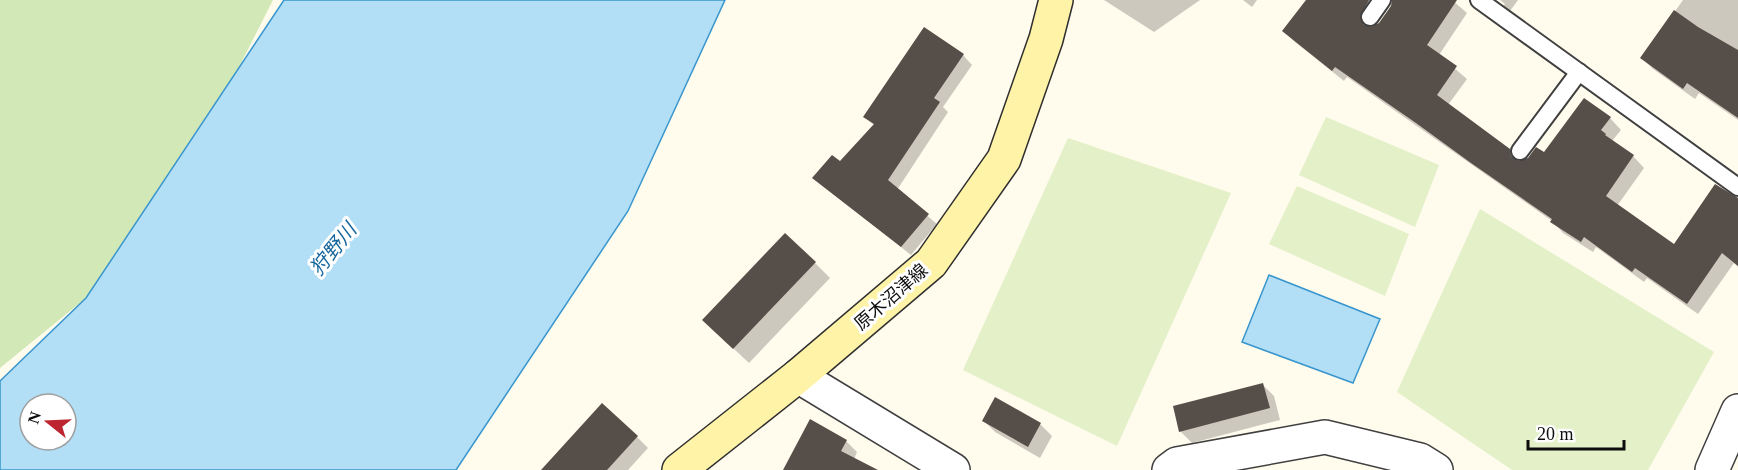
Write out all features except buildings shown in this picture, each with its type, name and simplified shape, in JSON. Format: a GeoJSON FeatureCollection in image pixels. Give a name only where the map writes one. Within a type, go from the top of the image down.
{"type":"FeatureCollection","features":[{"type":"Feature","properties":{"kind":"main road","name":"原木沼津線"},"geometry":{"type":"LineString","coordinates":[[679,470],[798,376],[931,263],[1004,159],[1046,39],[1056,0]]}},
{"type":"Feature","properties":{"kind":"street"},"geometry":{"type":"LineString","coordinates":[[798,376],[953,470]]}},
{"type":"Feature","properties":{"kind":"street"},"geometry":{"type":"LineString","coordinates":[[1712,470],[1738,411]]}},
{"type":"Feature","properties":{"kind":"street"},"geometry":{"type":"LineString","coordinates":[[1169,470],[1177,464],[1325,437],[1420,459],[1436,470]]}},
{"type":"Feature","properties":{"kind":"lane"},"geometry":{"type":"LineString","coordinates":[[1370,17],[1382,0]]}},
{"type":"Feature","properties":{"kind":"lane"},"geometry":{"type":"LineString","coordinates":[[1479,0],[1738,187]]}},
{"type":"Feature","properties":{"kind":"lane"},"geometry":{"type":"LineString","coordinates":[[1520,151],[1579,72]]}},
{"type":"Feature","properties":{"kind":"green space"},"geometry":{"type":"Polygon","coordinates":[[[0,0],[273,0],[238,69],[86,298],[0,368],[0,0]]]}},
{"type":"Feature","properties":{"kind":"green space"},"geometry":{"type":"Polygon","coordinates":[[[1326,117],[1439,165],[1415,227],[1299,175],[1326,117]]]}},
{"type":"Feature","properties":{"kind":"green space"},"geometry":{"type":"Polygon","coordinates":[[[1068,138],[1231,193],[1117,446],[963,370],[1068,138]]]}},
{"type":"Feature","properties":{"kind":"green space"},"geometry":{"type":"Polygon","coordinates":[[[1297,186],[1409,234],[1385,296],[1269,244],[1297,186]]]}},
{"type":"Feature","properties":{"kind":"green space"},"geometry":{"type":"Polygon","coordinates":[[[1480,209],[1714,352],[1648,470],[1512,470],[1397,392],[1480,209]]]}},
{"type":"Feature","properties":{"kind":"water","name":"狩野川"},"geometry":{"type":"Polygon","coordinates":[[[284,0],[725,0],[628,211],[456,470],[0,470],[0,381],[86,298],[284,0]]]}},
{"type":"Feature","properties":{"kind":"water"},"geometry":{"type":"Polygon","coordinates":[[[1269,275],[1380,319],[1353,383],[1242,342],[1269,275]]]}}]}
